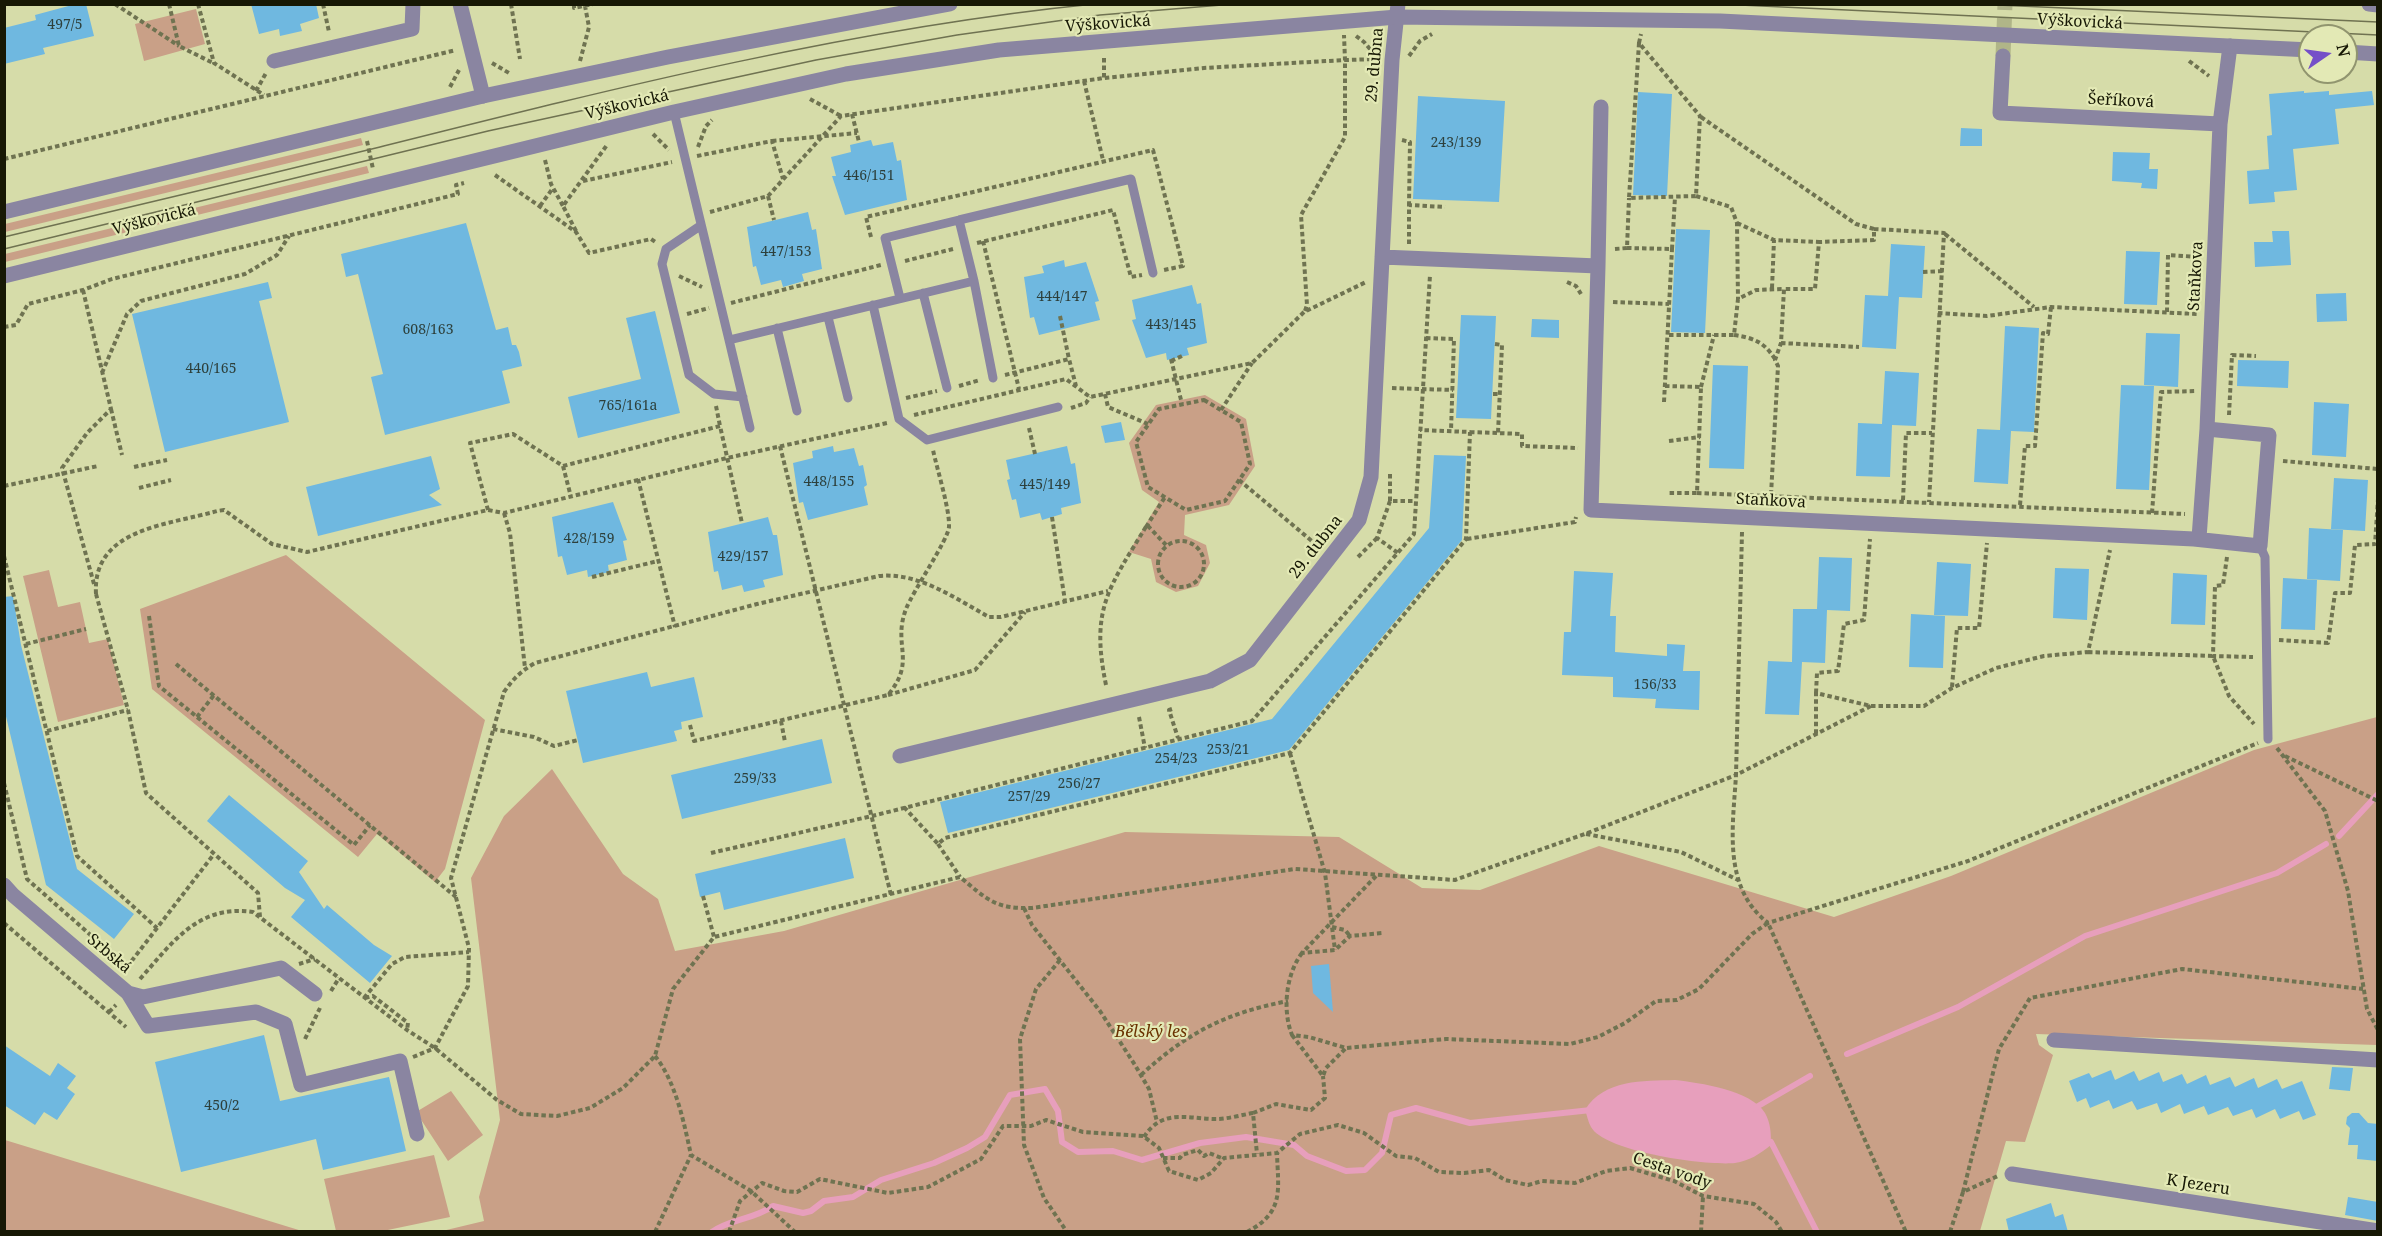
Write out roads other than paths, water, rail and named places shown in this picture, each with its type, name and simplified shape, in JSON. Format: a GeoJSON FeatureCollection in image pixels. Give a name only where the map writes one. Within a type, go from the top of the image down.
{"type":"FeatureCollection","features":[{"type":"Feature","properties":{"kind":"street"},"geometry":{"type":"LineString","coordinates":[[274,61],[412,29],[413,4]]}},
{"type":"Feature","properties":{"kind":"street"},"geometry":{"type":"LineString","coordinates":[[460,4],[483,96]]}},
{"type":"Feature","properties":{"kind":"street"},"geometry":{"type":"LineString","coordinates":[[4,212],[483,96],[795,32],[950,4]]}},
{"type":"Feature","properties":{"kind":"street"},"geometry":{"type":"LineString","coordinates":[[2369,4],[2378,5]]}},
{"type":"Feature","properties":{"kind":"street","name":"Výškovická"},"geometry":{"type":"LineString","coordinates":[[4,276],[376,183],[674,112],[846,74],[999,50],[1397,10],[1720,21],[2298,49]]}},
{"type":"Feature","properties":{"kind":"street","name":"29. dubna"},"geometry":{"type":"LineString","coordinates":[[900,756],[1209,681],[1250,660],[1359,520],[1371,477],[1382,257],[1385,59],[1397,10]]}},
{"type":"Feature","properties":{"kind":"street"},"geometry":{"type":"LineString","coordinates":[[2220,124],[2230,46]]}},
{"type":"Feature","properties":{"kind":"street"},"geometry":{"type":"LineString","coordinates":[[2358,53],[2378,54]]}},
{"type":"Feature","properties":{"kind":"street","name":"Šeříková"},"geometry":{"type":"LineString","coordinates":[[2002,56],[2000,113],[2220,124]]}},
{"type":"Feature","properties":{"kind":"street","name":"Staňkova"},"geometry":{"type":"LineString","coordinates":[[1601,107],[1598,266],[1591,301],[1591,510],[2194,539],[2260,546]]}},
{"type":"Feature","properties":{"kind":"street","name":"Staňkova"},"geometry":{"type":"LineString","coordinates":[[2194,539],[2199,538],[2207,429],[2220,124]]}},
{"type":"Feature","properties":{"kind":"street"},"geometry":{"type":"LineString","coordinates":[[1382,257],[1415,258],[1430,266],[1598,266]]}},
{"type":"Feature","properties":{"kind":"street"},"geometry":{"type":"LineString","coordinates":[[2207,429],[2269,435],[2260,546]]}},
{"type":"Feature","properties":{"kind":"street","name":"Srbská"},"geometry":{"type":"LineString","coordinates":[[4,885],[13,896],[128,993],[143,997],[281,968],[315,994]]}},
{"type":"Feature","properties":{"kind":"street"},"geometry":{"type":"LineString","coordinates":[[128,993],[148,1026],[256,1012],[285,1024],[301,1084],[399,1061],[417,1134]]}},
{"type":"Feature","properties":{"kind":"street"},"geometry":{"type":"LineString","coordinates":[[2054,1040],[2378,1060]]}},
{"type":"Feature","properties":{"kind":"street","name":"K Jezeru"},"geometry":{"type":"LineString","coordinates":[[2012,1174],[2378,1231]]}},
{"type":"Feature","properties":{"kind":"lane"},"geometry":{"type":"LineString","coordinates":[[674,112],[750,428]]}},
{"type":"Feature","properties":{"kind":"lane"},"geometry":{"type":"LineString","coordinates":[[900,298],[885,238],[1131,179],[1153,273]]}},
{"type":"Feature","properties":{"kind":"lane"},"geometry":{"type":"LineString","coordinates":[[959,220],[974,281],[993,378]]}},
{"type":"Feature","properties":{"kind":"lane"},"geometry":{"type":"LineString","coordinates":[[700,226],[666,249],[662,264],[689,375],[714,394],[743,397]]}},
{"type":"Feature","properties":{"kind":"lane"},"geometry":{"type":"LineString","coordinates":[[729,340],[974,281]]}},
{"type":"Feature","properties":{"kind":"lane"},"geometry":{"type":"LineString","coordinates":[[923,293],[947,388]]}},
{"type":"Feature","properties":{"kind":"lane"},"geometry":{"type":"LineString","coordinates":[[873,305],[899,419],[927,440],[1058,407]]}},
{"type":"Feature","properties":{"kind":"lane"},"geometry":{"type":"LineString","coordinates":[[828,316],[848,398]]}},
{"type":"Feature","properties":{"kind":"lane"},"geometry":{"type":"LineString","coordinates":[[777,328],[797,411]]}},
{"type":"Feature","properties":{"kind":"lane"},"geometry":{"type":"LineString","coordinates":[[2260,546],[2265,556],[2268,739]]}},
{"type":"Feature","properties":{"kind":"waterway"},"geometry":{"type":"LineString","coordinates":[[2339,836],[2378,794]]}},
{"type":"Feature","properties":{"kind":"waterway"},"geometry":{"type":"LineString","coordinates":[[1847,1054],[1958,1007],[2085,936],[2277,873],[2326,844]]}},
{"type":"Feature","properties":{"kind":"waterway"},"geometry":{"type":"LineString","coordinates":[[1753,1109],[1810,1076]]}},
{"type":"Feature","properties":{"kind":"waterway"},"geometry":{"type":"LineString","coordinates":[[712,1232],[726,1224],[765,1211],[773,1206],[803,1213],[811,1211],[824,1201],[853,1197],[881,1180],[934,1163],[985,1137],[1010,1095],[1045,1089],[1058,1111],[1062,1142],[1078,1152],[1113,1151],[1142,1160],[1200,1143],[1246,1137],[1294,1145],[1307,1156],[1346,1171],[1365,1170],[1382,1153],[1391,1115],[1416,1108],[1470,1123],[1591,1110]]}},
{"type":"Feature","properties":{"kind":"waterway"},"geometry":{"type":"LineString","coordinates":[[1771,1142],[1817,1232]]}},
{"type":"Feature","properties":{"kind":"tunnel"},"geometry":{"type":"LineString","coordinates":[[2003,56],[2005,4]]}},
{"type":"Feature","properties":{"kind":"tram line"},"geometry":{"type":"LineString","coordinates":[[4,237],[735,62],[914,28],[1094,4]]}},
{"type":"Feature","properties":{"kind":"tram line"},"geometry":{"type":"LineString","coordinates":[[4,249],[488,131],[816,60],[957,35],[1100,15],[1234,4]]}},
{"type":"Feature","properties":{"kind":"tram line"},"geometry":{"type":"LineString","coordinates":[[1719,4],[2378,35]]}},
{"type":"Feature","properties":{"kind":"tram line"},"geometry":{"type":"LineString","coordinates":[[1975,4],[2378,22]]}},
{"type":"Feature","properties":{"kind":"park label","name":"Bělský les"},"geometry":{"type":"Point","coordinates":[1151,1032]}}]}
